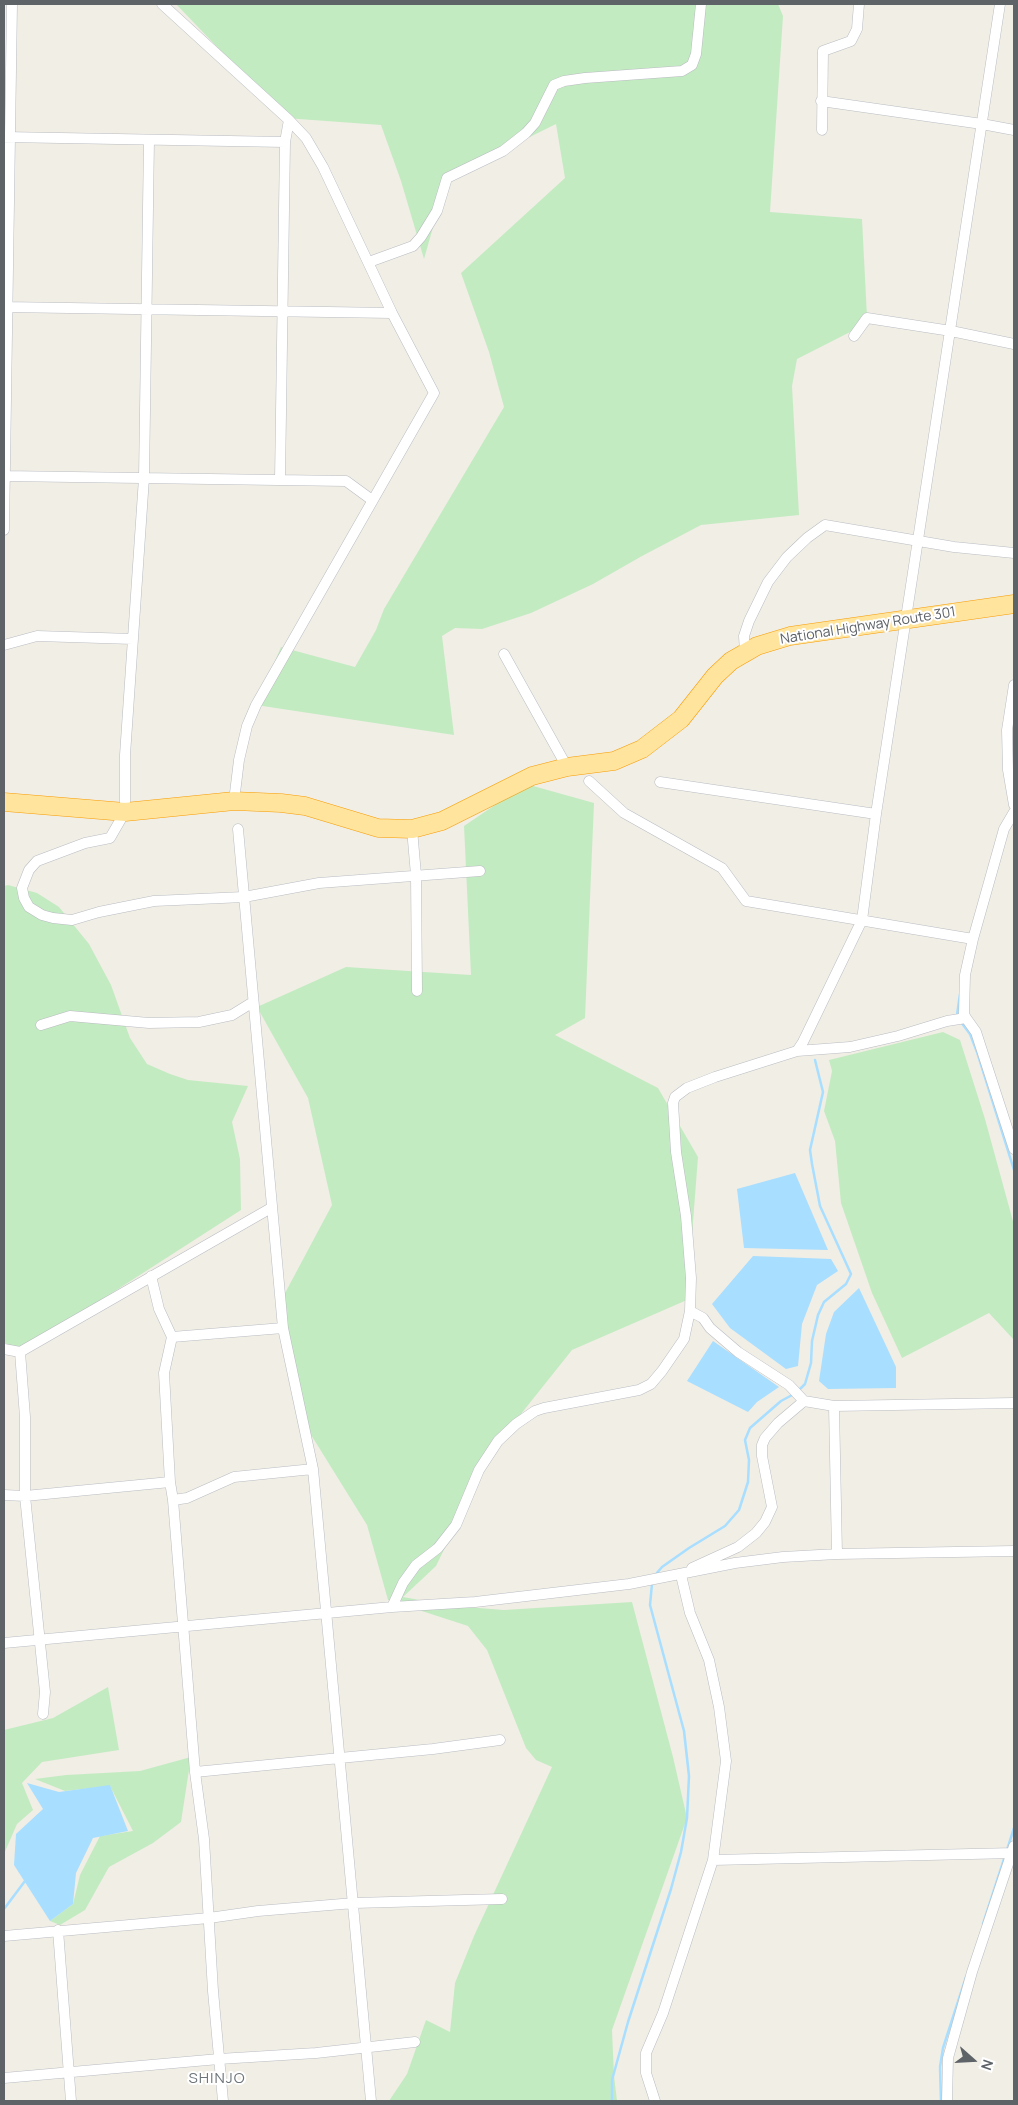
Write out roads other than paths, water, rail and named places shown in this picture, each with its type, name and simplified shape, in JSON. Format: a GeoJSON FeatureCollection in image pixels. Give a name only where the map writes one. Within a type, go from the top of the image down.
{"type":"FeatureCollection","features":[{"type":"Feature","properties":{"kind":"highway","name":"National Highway Route 301"},"geometry":{"type":"LineString","coordinates":[[4,802],[124,812],[234,801],[304,806],[378,828],[412,828],[442,820],[532,776],[567,767],[614,761],[642,749],[681,719],[715,676],[745,652],[757,646],[790,636],[1014,604]]}},
{"type":"Feature","properties":{"kind":"street"},"geometry":{"type":"LineString","coordinates":[[4,530],[7,137],[12,4]]}},
{"type":"Feature","properties":{"kind":"street"},"geometry":{"type":"LineString","coordinates":[[162,4],[289,120],[306,138],[323,167],[392,313],[434,393],[256,705],[247,726],[241,751],[235,780],[234,801]]}},
{"type":"Feature","properties":{"kind":"street"},"geometry":{"type":"LineString","coordinates":[[369,262],[413,246],[421,237],[437,210],[447,178],[503,150],[526,134],[535,123],[554,85],[564,81],[585,78],[682,71],[692,65],[696,54],[701,4]]}},
{"type":"Feature","properties":{"kind":"street"},"geometry":{"type":"LineString","coordinates":[[822,130],[823,51],[851,41],[857,29],[859,4]]}},
{"type":"Feature","properties":{"kind":"street"},"geometry":{"type":"LineString","coordinates":[[796,1051],[804,1042],[862,920],[876,814],[1000,4]]}},
{"type":"Feature","properties":{"kind":"street"},"geometry":{"type":"LineString","coordinates":[[821,101],[1014,130]]}},
{"type":"Feature","properties":{"kind":"street"},"geometry":{"type":"LineString","coordinates":[[280,480],[285,142],[289,120]]}},
{"type":"Feature","properties":{"kind":"street"},"geometry":{"type":"LineString","coordinates":[[7,137],[285,142]]}},
{"type":"Feature","properties":{"kind":"street"},"geometry":{"type":"LineString","coordinates":[[149,140],[144,478],[125,756],[124,812],[110,838],[86,843],[37,860],[29,870],[22,888],[28,907],[53,918],[72,920],[99,912],[154,901],[244,897],[319,883],[480,871]]}},
{"type":"Feature","properties":{"kind":"street"},"geometry":{"type":"LineString","coordinates":[[5,307],[392,313]]}},
{"type":"Feature","properties":{"kind":"street"},"geometry":{"type":"LineString","coordinates":[[854,336],[867,318],[951,331],[1014,344]]}},
{"type":"Feature","properties":{"kind":"street"},"geometry":{"type":"LineString","coordinates":[[4,476],[346,481],[372,500]]}},
{"type":"Feature","properties":{"kind":"street"},"geometry":{"type":"LineString","coordinates":[[745,652],[744,636],[749,621],[768,582],[787,557],[825,525],[954,547],[1014,553]]}},
{"type":"Feature","properties":{"kind":"street"},"geometry":{"type":"LineString","coordinates":[[4,645],[37,636],[133,639]]}},
{"type":"Feature","properties":{"kind":"street"},"geometry":{"type":"LineString","coordinates":[[504,654],[567,767]]}},
{"type":"Feature","properties":{"kind":"street"},"geometry":{"type":"LineString","coordinates":[[1014,685],[1007,730],[1008,770],[1014,805]]}},
{"type":"Feature","properties":{"kind":"street"},"geometry":{"type":"LineString","coordinates":[[589,781],[624,814],[722,868],[746,901],[973,939]]}},
{"type":"Feature","properties":{"kind":"street"},"geometry":{"type":"LineString","coordinates":[[660,782],[876,814]]}},
{"type":"Feature","properties":{"kind":"street"},"geometry":{"type":"LineString","coordinates":[[1014,812],[1004,829],[973,939],[965,975],[964,1014],[976,1032],[1014,1149]]}},
{"type":"Feature","properties":{"kind":"street"},"geometry":{"type":"LineString","coordinates":[[412,828],[416,875],[417,991]]}},
{"type":"Feature","properties":{"kind":"street"},"geometry":{"type":"LineString","coordinates":[[238,829],[283,1328],[313,1469],[371,2101]]}},
{"type":"Feature","properties":{"kind":"street"},"geometry":{"type":"LineString","coordinates":[[40,1025],[70,1016],[149,1023],[199,1022],[232,1015],[253,1002]]}},
{"type":"Feature","properties":{"kind":"street"},"geometry":{"type":"LineString","coordinates":[[392,1607],[403,1583],[416,1565],[438,1548],[456,1525],[479,1470],[498,1441],[535,1411],[626,1394],[651,1384],[684,1338],[690,1311],[691,1278],[687,1223],[678,1173],[673,1100],[687,1088],[728,1072],[796,1051],[850,1047],[898,1036],[947,1021],[966,1018]]}},
{"type":"Feature","properties":{"kind":"street"},"geometry":{"type":"LineString","coordinates":[[4,1349],[20,1352],[271,1208]]}},
{"type":"Feature","properties":{"kind":"street"},"geometry":{"type":"LineString","coordinates":[[151,1276],[160,1309],[172,1337],[164,1373],[170,1482],[195,1772],[204,1839],[223,2101]]}},
{"type":"Feature","properties":{"kind":"street"},"geometry":{"type":"LineString","coordinates":[[690,1311],[703,1318],[710,1328],[738,1352],[789,1385],[804,1401],[834,1406],[1014,1403]]}},
{"type":"Feature","properties":{"kind":"street"},"geometry":{"type":"LineString","coordinates":[[172,1337],[283,1328]]}},
{"type":"Feature","properties":{"kind":"street"},"geometry":{"type":"LineString","coordinates":[[20,1352],[25,1417],[25,1496],[41,1640],[45,1692],[43,1714]]}},
{"type":"Feature","properties":{"kind":"street"},"geometry":{"type":"LineString","coordinates":[[682,1575],[738,1547],[756,1533],[766,1522],[772,1507],[762,1456],[762,1445],[765,1438],[778,1423],[804,1401]]}},
{"type":"Feature","properties":{"kind":"street"},"geometry":{"type":"LineString","coordinates":[[834,1406],[837,1554]]}},
{"type":"Feature","properties":{"kind":"street"},"geometry":{"type":"LineString","coordinates":[[173,1500],[187,1498],[234,1477],[313,1469]]}},
{"type":"Feature","properties":{"kind":"street"},"geometry":{"type":"LineString","coordinates":[[4,1495],[25,1496],[170,1482]]}},
{"type":"Feature","properties":{"kind":"street"},"geometry":{"type":"LineString","coordinates":[[4,1644],[392,1607],[475,1602],[628,1584],[682,1575],[735,1563],[783,1557],[837,1554],[1014,1551]]}},
{"type":"Feature","properties":{"kind":"street"},"geometry":{"type":"LineString","coordinates":[[655,2101],[646,2073],[646,2053],[663,2012],[713,1860],[726,1761],[723,1730],[709,1660],[690,1613],[682,1575]]}},
{"type":"Feature","properties":{"kind":"street"},"geometry":{"type":"LineString","coordinates":[[195,1772],[500,1740]]}},
{"type":"Feature","properties":{"kind":"street"},"geometry":{"type":"LineString","coordinates":[[713,1860],[1000,1854],[1013,1851]]}},
{"type":"Feature","properties":{"kind":"street"},"geometry":{"type":"LineString","coordinates":[[947,2101],[948,2058],[972,1972],[1013,1851]]}},
{"type":"Feature","properties":{"kind":"street"},"geometry":{"type":"LineString","coordinates":[[4,1936],[209,1918],[258,1910],[354,1903],[502,1899]]}},
{"type":"Feature","properties":{"kind":"street"},"geometry":{"type":"LineString","coordinates":[[58,1930],[71,2101]]}},
{"type":"Feature","properties":{"kind":"street"},"geometry":{"type":"LineString","coordinates":[[4,2078],[68,2071],[316,2053],[416,2042]]}},
{"type":"Feature","properties":{"kind":"water"},"geometry":{"type":"Polygon","coordinates":[[[795,1173],[828,1250],[744,1248],[737,1189],[795,1173]]]}},
{"type":"Feature","properties":{"kind":"water"},"geometry":{"type":"Polygon","coordinates":[[[753,1256],[831,1259],[838,1271],[817,1285],[802,1324],[798,1366],[786,1369],[730,1328],[712,1304],[753,1256]]]}},
{"type":"Feature","properties":{"kind":"water"},"geometry":{"type":"Polygon","coordinates":[[[859,1288],[896,1367],[896,1388],[828,1389],[819,1381],[826,1334],[834,1312],[859,1288]]]}},
{"type":"Feature","properties":{"kind":"water"},"geometry":{"type":"Polygon","coordinates":[[[713,1341],[779,1387],[757,1402],[748,1412],[687,1381],[713,1341]]]}},
{"type":"Feature","properties":{"kind":"water"},"geometry":{"type":"Polygon","coordinates":[[[27,1783],[59,1792],[110,1785],[128,1831],[93,1838],[76,1873],[73,1904],[50,1921],[14,1865],[16,1834],[43,1809],[27,1783]]]}},
{"type":"Feature","properties":{"kind":"waterway"},"geometry":{"type":"LineString","coordinates":[[957,1015],[960,994]]}},
{"type":"Feature","properties":{"kind":"waterway"},"geometry":{"type":"LineString","coordinates":[[961,1022],[970,1034],[977,1052],[1014,1170]]}},
{"type":"Feature","properties":{"kind":"waterway"},"geometry":{"type":"LineString","coordinates":[[798,1391],[805,1384],[811,1363],[812,1341],[818,1315],[824,1302],[846,1284],[851,1274],[820,1206],[812,1164],[810,1150],[823,1092],[815,1060]]}},
{"type":"Feature","properties":{"kind":"waterway"},"geometry":{"type":"LineString","coordinates":[[656,1574],[662,1567],[689,1548],[725,1526],[739,1510],[748,1482],[749,1460],[745,1440],[750,1428],[781,1401],[794,1394]]}},
{"type":"Feature","properties":{"kind":"waterway"},"geometry":{"type":"LineString","coordinates":[[612,2101],[612,2080],[628,2022],[671,1889],[681,1852],[687,1818],[689,1776],[684,1731],[650,1605],[652,1584]]}},
{"type":"Feature","properties":{"kind":"waterway"},"geometry":{"type":"LineString","coordinates":[[1007,1850],[1014,1828]]}},
{"type":"Feature","properties":{"kind":"waterway"},"geometry":{"type":"LineString","coordinates":[[983,1924],[1005,1856]]}},
{"type":"Feature","properties":{"kind":"waterway"},"geometry":{"type":"LineString","coordinates":[[4,1909],[25,1881]]}},
{"type":"Feature","properties":{"kind":"waterway"},"geometry":{"type":"LineString","coordinates":[[941,2101],[940,2067],[943,2048],[966,1977]]}},
{"type":"Feature","properties":{"kind":"district","name":"SHINJO"},"geometry":{"type":"Point","coordinates":[217,2079]}}]}
